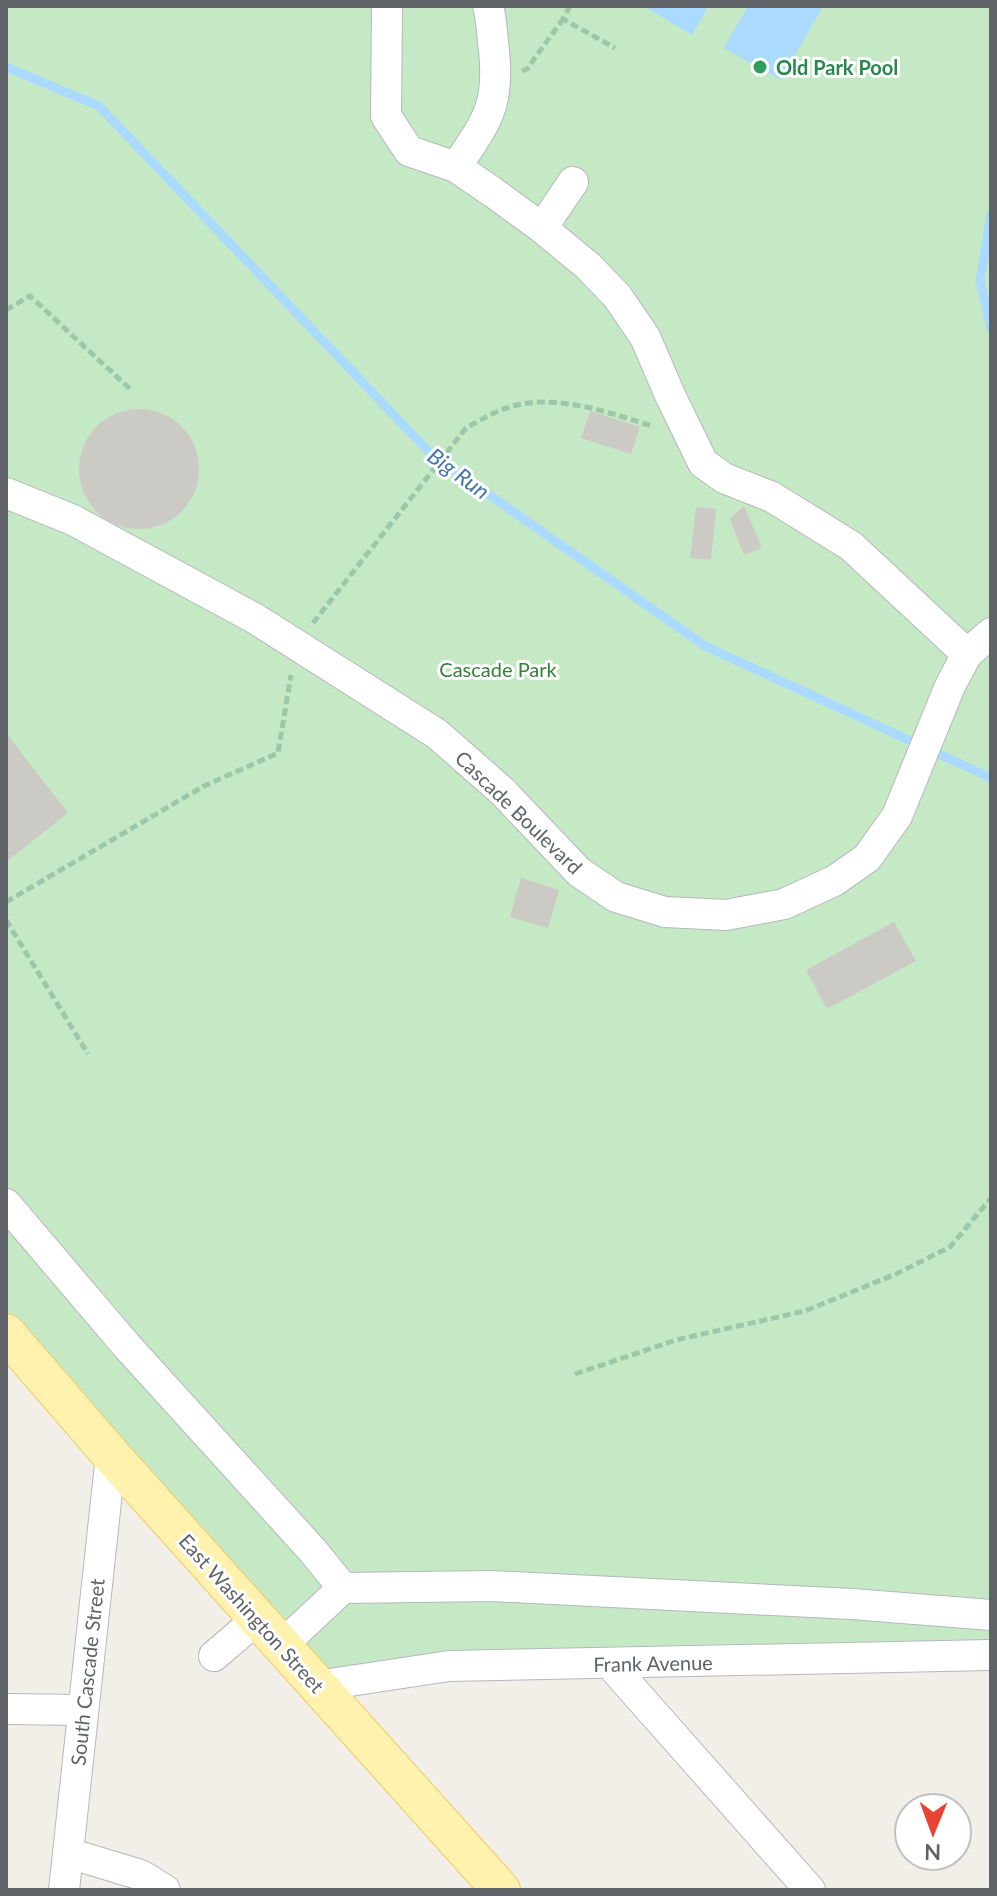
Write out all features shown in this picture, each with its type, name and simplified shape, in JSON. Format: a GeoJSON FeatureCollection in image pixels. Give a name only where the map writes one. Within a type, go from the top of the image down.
{"type":"FeatureCollection","features":[{"type":"Feature","properties":{"kind":"main road","name":"East Washington Street"},"geometry":{"type":"LineString","coordinates":[[6,1333],[111,1455],[501,1890]]}},
{"type":"Feature","properties":{"kind":"street"},"geometry":{"type":"LineString","coordinates":[[387,6],[386,116],[409,151],[456,167],[542,228],[588,266],[617,296],[645,337],[703,463],[724,478],[772,497],[851,546],[967,654]]}},
{"type":"Feature","properties":{"kind":"street"},"geometry":{"type":"LineString","coordinates":[[456,167],[484,125],[494,103],[497,80],[488,6]]}},
{"type":"Feature","properties":{"kind":"street"},"geometry":{"type":"LineString","coordinates":[[542,228],[573,182]]}},
{"type":"Feature","properties":{"kind":"street","name":"Cascade Boulevard"},"geometry":{"type":"LineString","coordinates":[[6,493],[73,520],[254,618],[437,734],[503,792],[579,872],[616,897],[665,912],[726,915],[784,904],[834,881],[867,858],[897,816],[950,686],[967,654],[991,633]]}},
{"type":"Feature","properties":{"kind":"street"},"geometry":{"type":"LineString","coordinates":[[6,1204],[126,1345],[343,1588]]}},
{"type":"Feature","properties":{"kind":"street","name":"South Cascade Street"},"geometry":{"type":"LineString","coordinates":[[64,1890],[111,1455]]}},
{"type":"Feature","properties":{"kind":"street"},"geometry":{"type":"LineString","coordinates":[[214,1656],[269,1632],[343,1588],[491,1586],[852,1604],[991,1615]]}},
{"type":"Feature","properties":{"kind":"street","name":"Frank Avenue"},"geometry":{"type":"LineString","coordinates":[[317,1686],[449,1666],[991,1655]]}},
{"type":"Feature","properties":{"kind":"street"},"geometry":{"type":"LineString","coordinates":[[610,1664],[810,1890]]}},
{"type":"Feature","properties":{"kind":"street"},"geometry":{"type":"LineString","coordinates":[[6,1709],[83,1710]]}},
{"type":"Feature","properties":{"kind":"street"},"geometry":{"type":"LineString","coordinates":[[68,1853],[141,1875],[165,1890]]}},
{"type":"Feature","properties":{"kind":"path"},"geometry":{"type":"LineString","coordinates":[[497,80],[527,69],[570,6]]}},
{"type":"Feature","properties":{"kind":"path"},"geometry":{"type":"LineString","coordinates":[[563,19],[615,48]]}},
{"type":"Feature","properties":{"kind":"path"},"geometry":{"type":"LineString","coordinates":[[6,310],[30,296],[130,389]]}},
{"type":"Feature","properties":{"kind":"path"},"geometry":{"type":"LineString","coordinates":[[6,902],[204,786],[278,753],[295,645],[466,428],[518,404],[586,406],[691,439]]}},
{"type":"Feature","properties":{"kind":"path"},"geometry":{"type":"LineString","coordinates":[[6,920],[88,1054]]}},
{"type":"Feature","properties":{"kind":"path"},"geometry":{"type":"LineString","coordinates":[[575,1374],[676,1340],[805,1311],[896,1274],[950,1247],[991,1198]]}},
{"type":"Feature","properties":{"kind":"green space","name":"Cascade Park"},"geometry":{"type":"Polygon","coordinates":[[[6,6],[991,6],[991,1655],[317,1686],[6,1333],[6,6]]]}},
{"type":"Feature","properties":{"kind":"water"},"geometry":{"type":"Polygon","coordinates":[[[644,6],[701,6],[707,9],[692,35],[644,6]]]}},
{"type":"Feature","properties":{"kind":"water"},"geometry":{"type":"Polygon","coordinates":[[[748,6],[823,6],[781,80],[724,48],[748,6]]]}},
{"type":"Feature","properties":{"kind":"building"},"geometry":{"type":"Polygon","coordinates":[[[139,409],[162,414],[181,427],[194,446],[199,469],[194,492],[181,511],[162,524],[139,529],[116,524],[97,511],[84,492],[79,469],[84,446],[97,427],[116,414],[139,409]]]}},
{"type":"Feature","properties":{"kind":"building"},"geometry":{"type":"Polygon","coordinates":[[[590,411],[640,427],[631,454],[581,438],[590,411]]]}},
{"type":"Feature","properties":{"kind":"building"},"geometry":{"type":"Polygon","coordinates":[[[744,506],[762,548],[744,555],[730,519],[744,506]]]}},
{"type":"Feature","properties":{"kind":"building"},"geometry":{"type":"Polygon","coordinates":[[[696,507],[716,509],[711,560],[690,558],[696,507]]]}},
{"type":"Feature","properties":{"kind":"building"},"geometry":{"type":"Polygon","coordinates":[[[6,733],[68,813],[6,862],[6,733]]]}},
{"type":"Feature","properties":{"kind":"building"},"geometry":{"type":"Polygon","coordinates":[[[521,878],[559,890],[548,928],[510,917],[521,878]]]}},
{"type":"Feature","properties":{"kind":"building"},"geometry":{"type":"Polygon","coordinates":[[[894,922],[916,961],[827,1009],[806,970],[894,922]]]}},
{"type":"Feature","properties":{"kind":"waterway","name":"Big Run"},"geometry":{"type":"LineString","coordinates":[[6,67],[99,106],[431,454],[705,646],[991,778]]}},
{"type":"Feature","properties":{"kind":"waterway","name":"Big Run"},"geometry":{"type":"LineString","coordinates":[[991,214],[980,281],[991,329]]}},
{"type":"Feature","properties":{"kind":"place","name":"Old Park Pool"},"geometry":{"type":"Point","coordinates":[760,67]}}]}
